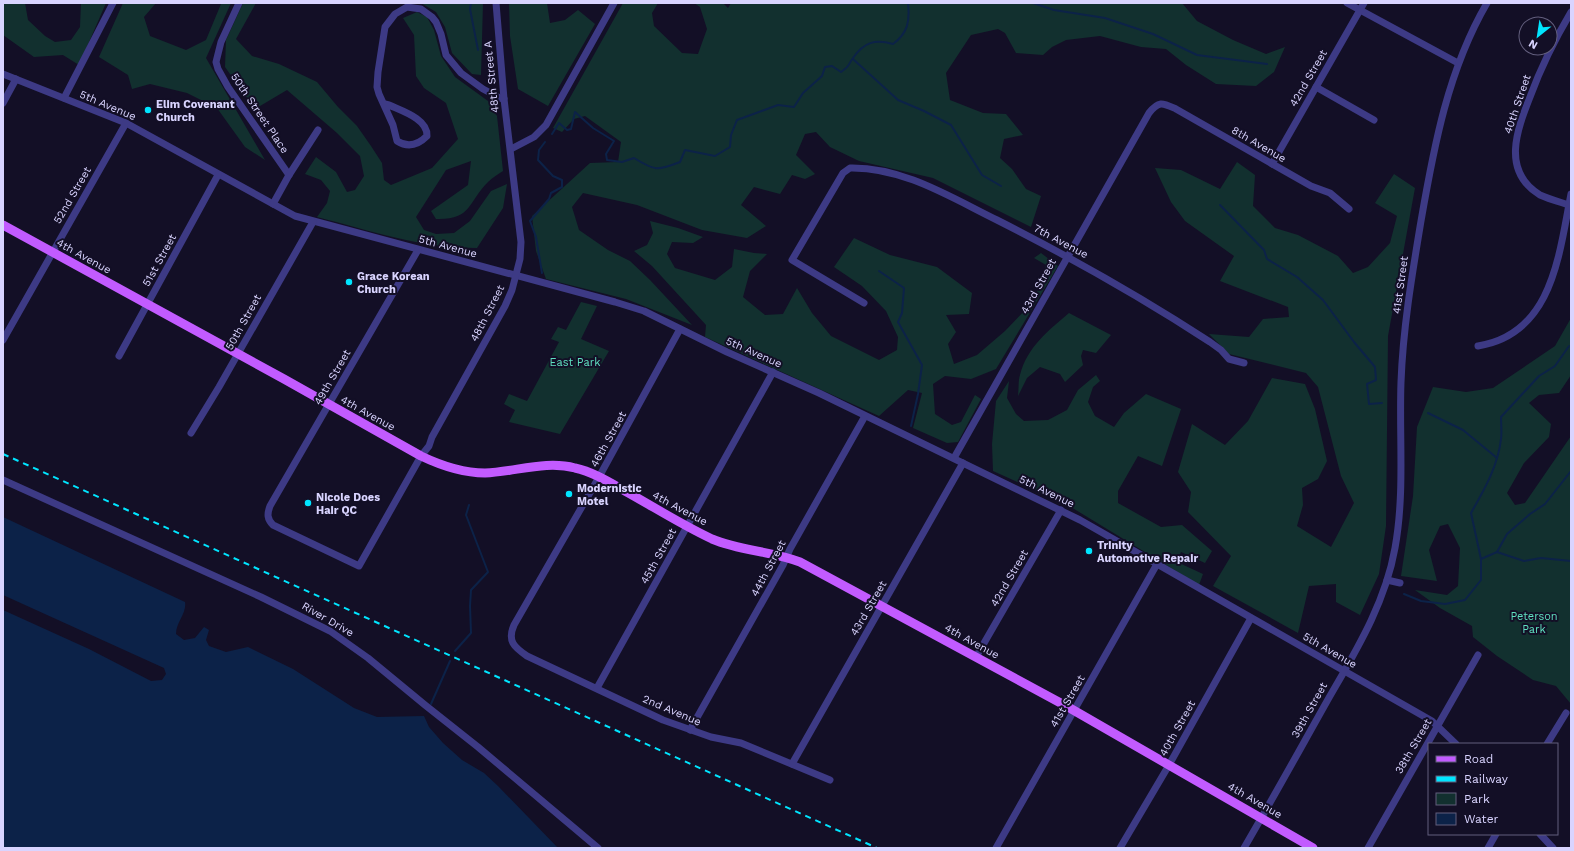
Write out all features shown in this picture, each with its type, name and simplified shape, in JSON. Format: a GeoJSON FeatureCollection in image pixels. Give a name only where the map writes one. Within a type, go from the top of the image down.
{"type":"FeatureCollection","features":[{"type":"Feature","properties":{"kind":"main road","name":"4th Avenue"},"geometry":{"type":"LineString","coordinates":[[3,225],[421,456],[448,468],[465,472],[487,473],[555,465],[574,467],[599,477],[720,542],[787,557],[800,562],[1075,711],[1314,848]]}},
{"type":"Feature","properties":{"kind":"street"},"geometry":{"type":"LineString","coordinates":[[64,98],[113,3]]}},
{"type":"Feature","properties":{"kind":"street","name":"50th Street Place"},"geometry":{"type":"LineString","coordinates":[[239,3],[221,42],[216,62],[218,69],[228,87],[289,175]]}},
{"type":"Feature","properties":{"kind":"street","name":"48th Street A"},"geometry":{"type":"LineString","coordinates":[[496,3],[504,99],[511,149]]}},
{"type":"Feature","properties":{"kind":"street"},"geometry":{"type":"LineString","coordinates":[[511,149],[534,137],[546,126],[614,3]]}},
{"type":"Feature","properties":{"kind":"street"},"geometry":{"type":"LineString","coordinates":[[1347,3],[1458,63]]}},
{"type":"Feature","properties":{"kind":"street","name":"42nd Street"},"geometry":{"type":"LineString","coordinates":[[1272,164],[1364,3]]}},
{"type":"Feature","properties":{"kind":"street","name":"41st Street"},"geometry":{"type":"LineString","coordinates":[[1387,580],[1395,548],[1401,496],[1401,383],[1408,299],[1434,151],[1443,114],[1458,63],[1487,3]]}},
{"type":"Feature","properties":{"kind":"street"},"geometry":{"type":"LineString","coordinates":[[385,104],[420,122],[427,131],[427,136],[423,140],[411,146],[405,146],[397,141],[385,104],[377,87],[385,27],[395,14],[407,7],[422,9],[432,17],[441,34],[446,55],[461,73],[483,89],[504,99]]}},
{"type":"Feature","properties":{"kind":"street","name":"40th Street"},"geometry":{"type":"LineString","coordinates":[[1569,205],[1541,195],[1532,189],[1519,171],[1514,152],[1522,117],[1540,71],[1558,34],[1571,12]]}},
{"type":"Feature","properties":{"kind":"street","name":"5th Avenue"},"geometry":{"type":"LineString","coordinates":[[3,74],[126,123],[218,175],[295,216],[313,222],[366,234],[418,250],[644,311],[819,393],[1061,510],[1432,721],[1455,743]]}},
{"type":"Feature","properties":{"kind":"street"},"geometry":{"type":"LineString","coordinates":[[3,103],[16,79]]}},
{"type":"Feature","properties":{"kind":"street"},"geometry":{"type":"LineString","coordinates":[[1316,87],[1374,120]]}},
{"type":"Feature","properties":{"kind":"street","name":"8th Avenue"},"geometry":{"type":"LineString","coordinates":[[1157,105],[1160,103],[1176,109],[1311,186],[1330,193],[1349,209]]}},
{"type":"Feature","properties":{"kind":"street","name":"43rd Street"},"geometry":{"type":"LineString","coordinates":[[954,458],[1149,113],[1157,105]]}},
{"type":"Feature","properties":{"kind":"street","name":"52nd Street"},"geometry":{"type":"LineString","coordinates":[[3,340],[126,123]]}},
{"type":"Feature","properties":{"kind":"street"},"geometry":{"type":"LineString","coordinates":[[273,204],[289,175],[318,130]]}},
{"type":"Feature","properties":{"kind":"street","name":"48th Street"},"geometry":{"type":"LineString","coordinates":[[358,566],[421,456],[429,446],[432,437],[505,306],[516,276],[521,242],[511,149]]}},
{"type":"Feature","properties":{"kind":"street","name":"7th Avenue"},"geometry":{"type":"LineString","coordinates":[[864,303],[792,260],[843,173],[846,169],[855,168],[898,175],[912,179],[941,192],[1068,256],[1118,284],[1192,330],[1221,350],[1229,359],[1244,363]]}},
{"type":"Feature","properties":{"kind":"street","name":"51st Street"},"geometry":{"type":"LineString","coordinates":[[119,356],[218,175]]}},
{"type":"Feature","properties":{"kind":"street"},"geometry":{"type":"LineString","coordinates":[[1478,346],[1490,344],[1515,331],[1535,312],[1553,276],[1571,194]]}},
{"type":"Feature","properties":{"kind":"street","name":"50th Street"},"geometry":{"type":"LineString","coordinates":[[191,433],[219,387],[313,222]]}},
{"type":"Feature","properties":{"kind":"street","name":"49th Street"},"geometry":{"type":"LineString","coordinates":[[358,566],[279,528],[269,521],[268,517],[270,506],[418,250]]}},
{"type":"Feature","properties":{"kind":"street","name":"46th Street"},"geometry":{"type":"LineString","coordinates":[[512,643],[511,633],[514,625],[599,477],[680,329]]}},
{"type":"Feature","properties":{"kind":"street","name":"45th Street"},"geometry":{"type":"LineString","coordinates":[[597,688],[773,372]]}},
{"type":"Feature","properties":{"kind":"street","name":"44th Street"},"geometry":{"type":"LineString","coordinates":[[690,730],[865,416]]}},
{"type":"Feature","properties":{"kind":"street","name":"43rd Street"},"geometry":{"type":"LineString","coordinates":[[792,764],[963,463]]}},
{"type":"Feature","properties":{"kind":"street","name":"River Drive"},"geometry":{"type":"LineString","coordinates":[[3,480],[261,597],[325,628],[368,658],[478,747],[598,848]]}},
{"type":"Feature","properties":{"kind":"street","name":"42nd Street"},"geometry":{"type":"LineString","coordinates":[[976,657],[1061,510]]}},
{"type":"Feature","properties":{"kind":"street","name":"41st Street"},"geometry":{"type":"LineString","coordinates":[[996,848],[1157,564]]}},
{"type":"Feature","properties":{"kind":"street"},"geometry":{"type":"LineString","coordinates":[[1387,580],[1400,583]]}},
{"type":"Feature","properties":{"kind":"street","name":"39th Street"},"geometry":{"type":"LineString","coordinates":[[1244,848],[1367,629],[1387,580]]}},
{"type":"Feature","properties":{"kind":"street","name":"40th Street"},"geometry":{"type":"LineString","coordinates":[[1120,848],[1169,765],[1251,618]]}},
{"type":"Feature","properties":{"kind":"street","name":"2nd Avenue"},"geometry":{"type":"LineString","coordinates":[[512,643],[527,656],[663,720],[710,737],[741,743],[830,780]]}},
{"type":"Feature","properties":{"kind":"street","name":"38th Street"},"geometry":{"type":"LineString","coordinates":[[1428,743],[1478,655]]}},
{"type":"Feature","properties":{"kind":"street"},"geometry":{"type":"LineString","coordinates":[[1548,743],[1566,713]]}},
{"type":"Feature","properties":{"kind":"street","name":"38th Street"},"geometry":{"type":"LineString","coordinates":[[1368,848],[1428,743]]}},
{"type":"Feature","properties":{"kind":"street"},"geometry":{"type":"LineString","coordinates":[[1488,848],[1495,835]]}},
{"type":"Feature","properties":{"kind":"street"},"geometry":{"type":"LineString","coordinates":[[1541,835],[1553,848]]}},
{"type":"Feature","properties":{"kind":"green space"},"geometry":{"type":"Polygon","coordinates":[[[3,3],[25,3],[28,20],[45,36],[55,42],[71,40],[80,27],[81,3],[106,3],[79,65],[63,55],[34,57],[3,35],[3,3]]]}},
{"type":"Feature","properties":{"kind":"green space"},"geometry":{"type":"Polygon","coordinates":[[[123,3],[156,3],[144,17],[150,36],[186,50],[206,40],[221,4],[231,3],[206,58],[265,160],[245,147],[217,108],[187,93],[150,84],[132,89],[128,75],[99,57],[123,3]]]}},
{"type":"Feature","properties":{"kind":"green space"},"geometry":{"type":"Polygon","coordinates":[[[243,3],[256,3],[236,39],[252,56],[279,64],[317,82],[338,107],[357,126],[382,163],[384,180],[391,185],[432,168],[458,139],[446,103],[424,88],[416,76],[414,35],[403,18],[417,12],[427,17],[434,30],[441,56],[455,77],[488,101],[497,116],[503,171],[488,182],[468,209],[463,213],[448,219],[436,219],[431,211],[468,185],[471,161],[446,170],[416,217],[424,230],[436,234],[454,233],[470,221],[491,191],[507,184],[503,208],[477,248],[416,242],[317,217],[327,203],[330,191],[321,180],[305,174],[316,157],[336,172],[347,192],[355,190],[364,176],[360,156],[337,133],[287,90],[255,109],[225,67],[226,40],[243,3]]]}},
{"type":"Feature","properties":{"kind":"green space"},"geometry":{"type":"Polygon","coordinates":[[[421,3],[483,3],[481,75],[472,74],[452,53],[445,27],[436,12],[421,3]]]}},
{"type":"Feature","properties":{"kind":"green space"},"geometry":{"type":"Polygon","coordinates":[[[509,3],[547,3],[550,23],[565,20],[578,10],[595,24],[548,106],[518,89],[510,36],[509,3]]]}},
{"type":"Feature","properties":{"kind":"green space"},"geometry":{"type":"Polygon","coordinates":[[[623,3],[658,3],[652,13],[654,26],[682,53],[698,54],[707,29],[700,7],[694,3],[723,3],[728,8],[731,3],[1182,3],[1197,21],[1233,40],[1266,54],[1285,47],[1274,72],[1256,86],[1216,84],[1186,65],[1166,49],[1141,47],[1100,36],[1066,40],[1052,47],[1043,55],[1016,53],[1005,33],[998,29],[971,35],[946,73],[950,100],[983,113],[1006,114],[1023,135],[1004,139],[1000,158],[1012,169],[1026,189],[1041,196],[1031,227],[933,178],[859,161],[830,147],[816,132],[805,134],[796,155],[815,174],[805,179],[792,175],[780,194],[754,187],[741,205],[766,226],[747,238],[702,230],[637,205],[583,193],[572,207],[579,230],[608,250],[630,261],[692,325],[626,299],[546,279],[536,251],[532,216],[590,163],[618,162],[621,142],[585,116],[574,119],[562,132],[553,128],[623,3]]]}},
{"type":"Feature","properties":{"kind":"green space"},"geometry":{"type":"Polygon","coordinates":[[[1237,162],[1255,175],[1253,206],[1275,228],[1298,235],[1338,256],[1353,273],[1368,267],[1390,243],[1397,216],[1375,203],[1394,174],[1415,188],[1388,336],[1386,526],[1379,574],[1360,615],[1336,602],[1336,584],[1309,586],[1298,633],[1213,586],[1231,556],[1188,512],[1191,492],[1178,472],[1192,424],[1225,445],[1248,421],[1272,378],[1305,384],[1315,409],[1327,461],[1318,479],[1302,488],[1303,505],[1297,526],[1331,547],[1354,503],[1341,476],[1318,387],[1306,373],[1229,354],[1209,334],[1249,337],[1263,319],[1289,317],[1288,307],[1220,281],[1234,256],[1185,221],[1171,202],[1155,168],[1181,170],[1220,189],[1237,162]]]}},
{"type":"Feature","properties":{"kind":"green space"},"geometry":{"type":"Polygon","coordinates":[[[650,221],[678,228],[703,237],[693,243],[672,242],[667,254],[675,268],[715,280],[732,267],[734,249],[767,254],[750,271],[743,297],[765,315],[783,314],[797,288],[812,313],[831,336],[879,360],[897,350],[898,337],[886,311],[862,286],[834,267],[854,238],[890,255],[937,267],[972,293],[969,314],[946,315],[956,332],[948,344],[954,364],[977,355],[1005,331],[1034,301],[1046,265],[1034,258],[1041,253],[1058,266],[996,369],[971,379],[945,376],[933,384],[935,414],[952,425],[961,422],[975,395],[981,399],[958,442],[947,443],[913,428],[922,393],[908,390],[879,416],[705,337],[706,325],[652,266],[634,251],[647,245],[653,233],[650,221]]]}},
{"type":"Feature","properties":{"kind":"green space","name":"East Park"},"geometry":{"type":"Polygon","coordinates":[[[581,302],[597,306],[581,339],[609,351],[560,434],[509,422],[515,410],[504,404],[509,394],[527,401],[559,342],[551,339],[558,327],[566,330],[581,302]]]}},
{"type":"Feature","properties":{"kind":"green space"},"geometry":{"type":"Polygon","coordinates":[[[1069,313],[1111,335],[1096,353],[1083,350],[1081,356],[1083,365],[1065,382],[1060,374],[1040,367],[1027,378],[1018,396],[1019,377],[1028,356],[1040,340],[1069,313]]]}},
{"type":"Feature","properties":{"kind":"green space","name":"Peterson Park"},"geometry":{"type":"Polygon","coordinates":[[[1571,318],[1571,375],[1559,393],[1539,395],[1529,403],[1551,424],[1549,437],[1524,463],[1507,493],[1515,505],[1525,503],[1571,436],[1571,704],[1556,686],[1533,680],[1497,656],[1473,637],[1472,626],[1440,608],[1415,590],[1447,595],[1458,586],[1460,548],[1448,524],[1440,526],[1429,550],[1437,581],[1401,576],[1413,496],[1417,427],[1433,387],[1466,392],[1493,388],[1555,346],[1571,318]]]}},
{"type":"Feature","properties":{"kind":"green space"},"geometry":{"type":"Polygon","coordinates":[[[1096,375],[1100,381],[1093,387],[1088,402],[1095,416],[1114,427],[1124,413],[1146,394],[1181,409],[1162,466],[1138,456],[1118,491],[1118,503],[1161,527],[1182,525],[1212,551],[1205,563],[1181,552],[1177,562],[1203,574],[1199,585],[1066,504],[993,471],[992,444],[996,401],[1009,381],[1007,398],[1016,414],[1024,421],[1048,420],[1067,410],[1078,390],[1096,375]]]}},
{"type":"Feature","properties":{"kind":"water"},"geometry":{"type":"Polygon","coordinates":[[[3,517],[185,602],[184,610],[176,630],[176,634],[184,640],[195,638],[204,627],[209,630],[206,640],[209,646],[226,652],[248,647],[293,669],[354,708],[377,717],[424,716],[429,727],[443,743],[462,760],[484,773],[558,848],[3,848],[3,610],[89,649],[151,681],[162,680],[166,674],[164,668],[3,595],[3,517]]]}},
{"type":"Feature","properties":{"kind":"waterway"},"geometry":{"type":"LineString","coordinates":[[471,3],[470,9],[478,50]]}},
{"type":"Feature","properties":{"kind":"waterway"},"geometry":{"type":"LineString","coordinates":[[552,134],[559,123],[567,130],[571,129],[575,112],[593,128],[614,141],[606,154],[607,160],[622,162],[634,158],[652,167],[661,168],[680,162],[685,150],[715,156],[730,147],[731,135],[737,120],[778,105],[794,107],[803,93],[822,76],[825,67],[832,66],[841,72],[848,67],[861,48],[866,45],[875,42],[893,44],[902,35],[907,26],[909,15],[908,3]]}},
{"type":"Feature","properties":{"kind":"waterway"},"geometry":{"type":"LineString","coordinates":[[1033,3],[1054,10],[1105,18],[1153,34],[1197,55],[1267,64]]}},
{"type":"Feature","properties":{"kind":"waterway"},"geometry":{"type":"LineString","coordinates":[[853,59],[898,100],[951,125],[982,175],[1001,186]]}},
{"type":"Feature","properties":{"kind":"waterway"},"geometry":{"type":"LineString","coordinates":[[542,273],[536,237],[530,221],[549,199],[551,193],[562,187],[562,180],[553,176],[538,160],[539,150],[545,142]]}},
{"type":"Feature","properties":{"kind":"waterway"},"geometry":{"type":"LineString","coordinates":[[1220,205],[1264,250],[1267,259],[1297,277],[1323,300],[1354,342],[1375,367],[1376,380],[1367,384],[1369,404],[1382,403]]}},
{"type":"Feature","properties":{"kind":"waterway"},"geometry":{"type":"LineString","coordinates":[[879,271],[904,288],[902,313],[898,322],[922,365],[918,394],[911,426]]}},
{"type":"Feature","properties":{"kind":"waterway"},"geometry":{"type":"LineString","coordinates":[[1404,594],[1421,601],[1445,604],[1465,600],[1481,580],[1481,559],[1471,513],[1485,487],[1497,459],[1501,436],[1501,417],[1539,376],[1555,366],[1569,346]]}},
{"type":"Feature","properties":{"kind":"waterway"},"geometry":{"type":"LineString","coordinates":[[1428,413],[1463,430],[1497,458]]}},
{"type":"Feature","properties":{"kind":"waterway"},"geometry":{"type":"LineString","coordinates":[[1497,552],[1507,534],[1530,514],[1545,504],[1571,471]]}},
{"type":"Feature","properties":{"kind":"waterway"},"geometry":{"type":"LineString","coordinates":[[455,651],[471,633],[471,590],[488,572],[466,515],[469,505]]}},
{"type":"Feature","properties":{"kind":"waterway"},"geometry":{"type":"LineString","coordinates":[[1481,559],[1497,552],[1524,561],[1541,558],[1571,561]]}},
{"type":"Feature","properties":{"kind":"waterway"},"geometry":{"type":"LineString","coordinates":[[431,704],[450,661]]}},
{"type":"Feature","properties":{"kind":"railway"},"geometry":{"type":"LineString","coordinates":[[3,454],[877,848]]}},
{"type":"Feature","properties":{"kind":"place","name":"Elim Covenant Church"},"geometry":{"type":"Point","coordinates":[148,110]}},
{"type":"Feature","properties":{"kind":"place","name":"Grace Korean Church"},"geometry":{"type":"Point","coordinates":[349,282]}},
{"type":"Feature","properties":{"kind":"place","name":"Modernistic Motel"},"geometry":{"type":"Point","coordinates":[569,494]}},
{"type":"Feature","properties":{"kind":"place","name":"Nicole Does Hair QC"},"geometry":{"type":"Point","coordinates":[308,503]}},
{"type":"Feature","properties":{"kind":"place","name":"Trinity Automotive Repair"},"geometry":{"type":"Point","coordinates":[1089,551]}}]}
